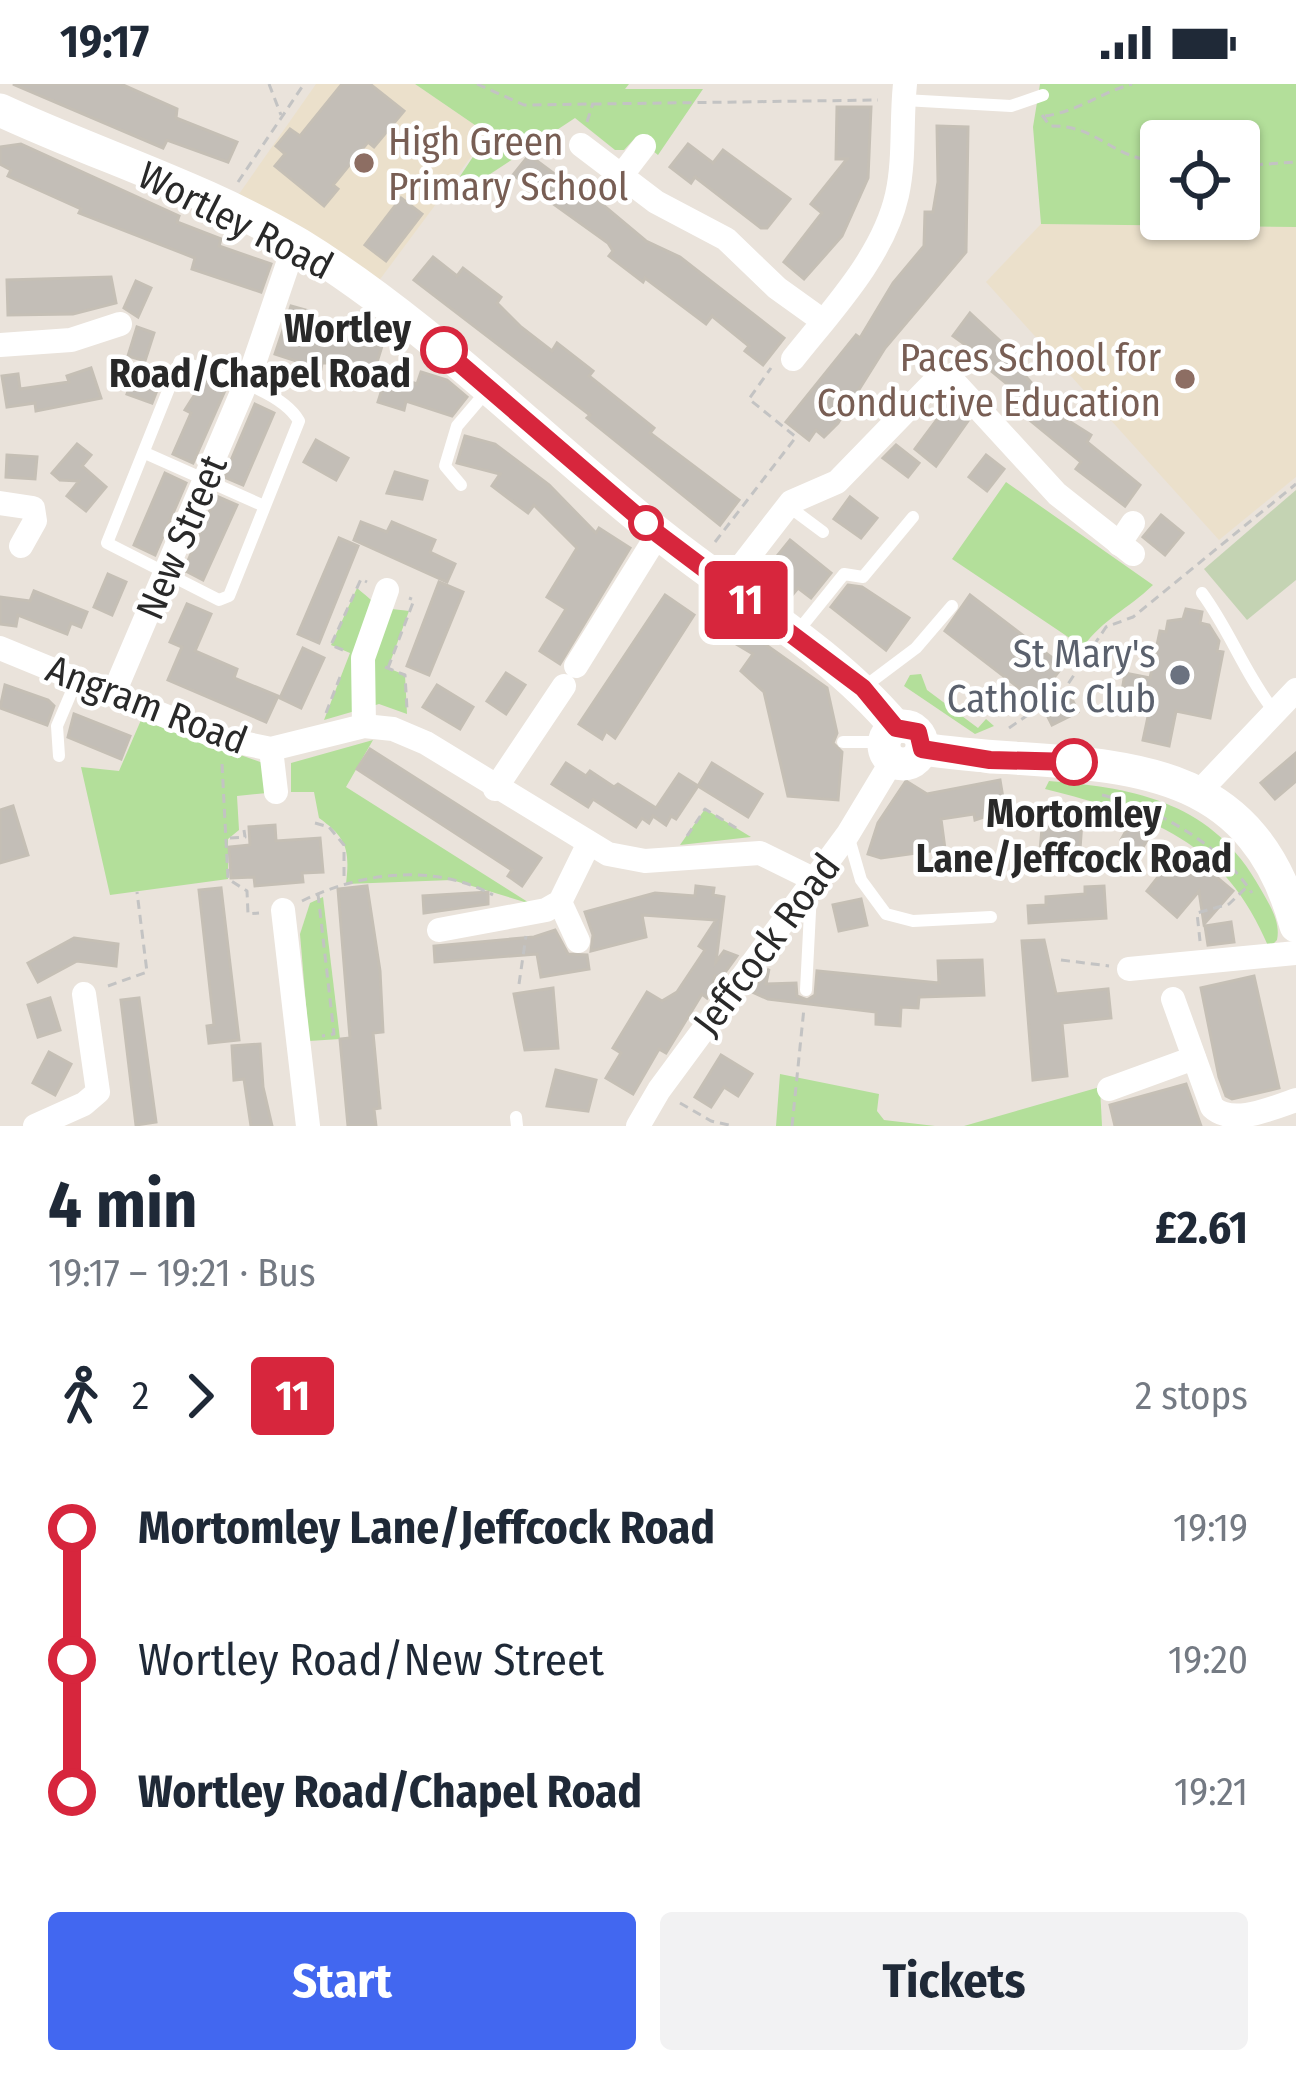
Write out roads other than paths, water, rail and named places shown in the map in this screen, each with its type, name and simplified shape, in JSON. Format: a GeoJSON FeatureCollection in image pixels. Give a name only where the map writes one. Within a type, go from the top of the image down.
{"type":"FeatureCollection","features":[{"type":"Feature","properties":{"kind":"street"},"geometry":{"type":"LineString","coordinates":[[793,359],[891,216],[902,168],[904,92]]}},
{"type":"Feature","properties":{"kind":"street","name":"Wortley Road"},"geometry":{"type":"LineString","coordinates":[[2,116],[222,206],[295,243],[417,328],[658,534],[863,688],[899,745]]}},
{"type":"Feature","properties":{"kind":"street"},"geometry":{"type":"LineString","coordinates":[[581,145],[621,176],[726,239],[777,288],[823,321]]}},
{"type":"Feature","properties":{"kind":"street"},"geometry":{"type":"LineString","coordinates":[[621,176],[644,146]]}},
{"type":"Feature","properties":{"kind":"street","name":"New Street"},"geometry":{"type":"LineString","coordinates":[[113,695],[245,386],[295,243]]}},
{"type":"Feature","properties":{"kind":"street"},"geometry":{"type":"LineString","coordinates":[[0,345],[71,340],[120,324]]}},
{"type":"Feature","properties":{"kind":"street"},"geometry":{"type":"LineString","coordinates":[[726,586],[788,506],[837,482],[936,380],[956,384],[1057,494],[1129,540]]}},
{"type":"Feature","properties":{"kind":"street"},"geometry":{"type":"LineString","coordinates":[[0,503],[34,508],[34,521],[21,546]]}},
{"type":"Feature","properties":{"kind":"street"},"geometry":{"type":"LineString","coordinates":[[495,789],[658,534]]}},
{"type":"Feature","properties":{"kind":"street"},"geometry":{"type":"LineString","coordinates":[[364,726],[363,658],[387,590]]}},
{"type":"Feature","properties":{"kind":"street","name":"Angram Road"},"geometry":{"type":"LineString","coordinates":[[0,648],[219,738],[271,749],[364,726],[409,735],[588,844],[628,860],[760,853],[813,879]]}},
{"type":"Feature","properties":{"kind":"street"},"geometry":{"type":"LineString","coordinates":[[1198,793],[1296,690]]}},
{"type":"Feature","properties":{"kind":"street"},"geometry":{"type":"LineString","coordinates":[[899,745],[990,760],[1126,767],[1198,793],[1239,826],[1263,880],[1296,926]]}},
{"type":"Feature","properties":{"kind":"street","name":"Jeffcock Road"},"geometry":{"type":"LineString","coordinates":[[638,1126],[658,1090],[848,834],[899,745]]}},
{"type":"Feature","properties":{"kind":"street"},"geometry":{"type":"LineString","coordinates":[[271,749],[276,792]]}},
{"type":"Feature","properties":{"kind":"street"},"geometry":{"type":"LineString","coordinates":[[440,930],[524,915],[560,902],[588,844]]}},
{"type":"Feature","properties":{"kind":"street"},"geometry":{"type":"LineString","coordinates":[[560,902],[578,940]]}},
{"type":"Feature","properties":{"kind":"street"},"geometry":{"type":"LineString","coordinates":[[283,910],[308,1126]]}},
{"type":"Feature","properties":{"kind":"street"},"geometry":{"type":"LineString","coordinates":[[1129,969],[1296,953]]}},
{"type":"Feature","properties":{"kind":"street"},"geometry":{"type":"LineString","coordinates":[[35,1126],[85,1104],[98,1092],[84,994]]}},
{"type":"Feature","properties":{"kind":"street"},"geometry":{"type":"LineString","coordinates":[[1173,999],[1220,1118],[1233,1120],[1296,1100]]}},
{"type":"Feature","properties":{"kind":"street"},"geometry":{"type":"LineString","coordinates":[[1109,1089],[1194,1058]]}},
{"type":"Feature","properties":{"kind":"lane"},"geometry":{"type":"LineString","coordinates":[[904,92],[1012,106],[1043,95]]}},
{"type":"Feature","properties":{"kind":"lane"},"geometry":{"type":"LineString","coordinates":[[180,362],[293,410],[299,421],[229,596],[219,600],[107,543],[145,453],[180,362]]}},
{"type":"Feature","properties":{"kind":"lane"},"geometry":{"type":"LineString","coordinates":[[461,485],[445,466],[450,439],[490,389]]}},
{"type":"Feature","properties":{"kind":"lane"},"geometry":{"type":"LineString","coordinates":[[145,453],[264,506]]}},
{"type":"Feature","properties":{"kind":"lane"},"geometry":{"type":"LineString","coordinates":[[788,506],[824,532]]}},
{"type":"Feature","properties":{"kind":"lane"},"geometry":{"type":"LineString","coordinates":[[794,636],[844,574],[863,577],[913,517]]}},
{"type":"Feature","properties":{"kind":"lane"},"geometry":{"type":"LineString","coordinates":[[1202,593],[1233,634],[1274,711]]}},
{"type":"Feature","properties":{"kind":"lane"},"geometry":{"type":"LineString","coordinates":[[863,688],[916,648],[952,606]]}},
{"type":"Feature","properties":{"kind":"lane"},"geometry":{"type":"LineString","coordinates":[[59,755],[57,726],[77,679]]}},
{"type":"Feature","properties":{"kind":"lane"},"geometry":{"type":"LineString","coordinates":[[843,742],[899,745]]}},
{"type":"Feature","properties":{"kind":"lane"},"geometry":{"type":"LineString","coordinates":[[848,834],[861,880],[886,914],[913,921],[991,917]]}},
{"type":"Feature","properties":{"kind":"lane"},"geometry":{"type":"LineString","coordinates":[[806,990],[813,879]]}},
{"type":"Feature","properties":{"kind":"place","name":"High Green Primary School"},"geometry":{"type":"Point","coordinates":[364,163]}},
{"type":"Feature","properties":{"kind":"place","name":"Wortley Road/Chapel Road"},"geometry":{"type":"Point","coordinates":[444,350]}},
{"type":"Feature","properties":{"kind":"place","name":"Paces School for Conductive Education"},"geometry":{"type":"Point","coordinates":[1185,379]}},
{"type":"Feature","properties":{"kind":"place","name":"St Mary's Catholic Club"},"geometry":{"type":"Point","coordinates":[1180,675]}},
{"type":"Feature","properties":{"kind":"place","name":"Mortomley Lane/Jeffcock Road"},"geometry":{"type":"Point","coordinates":[1074,762]}}]}
